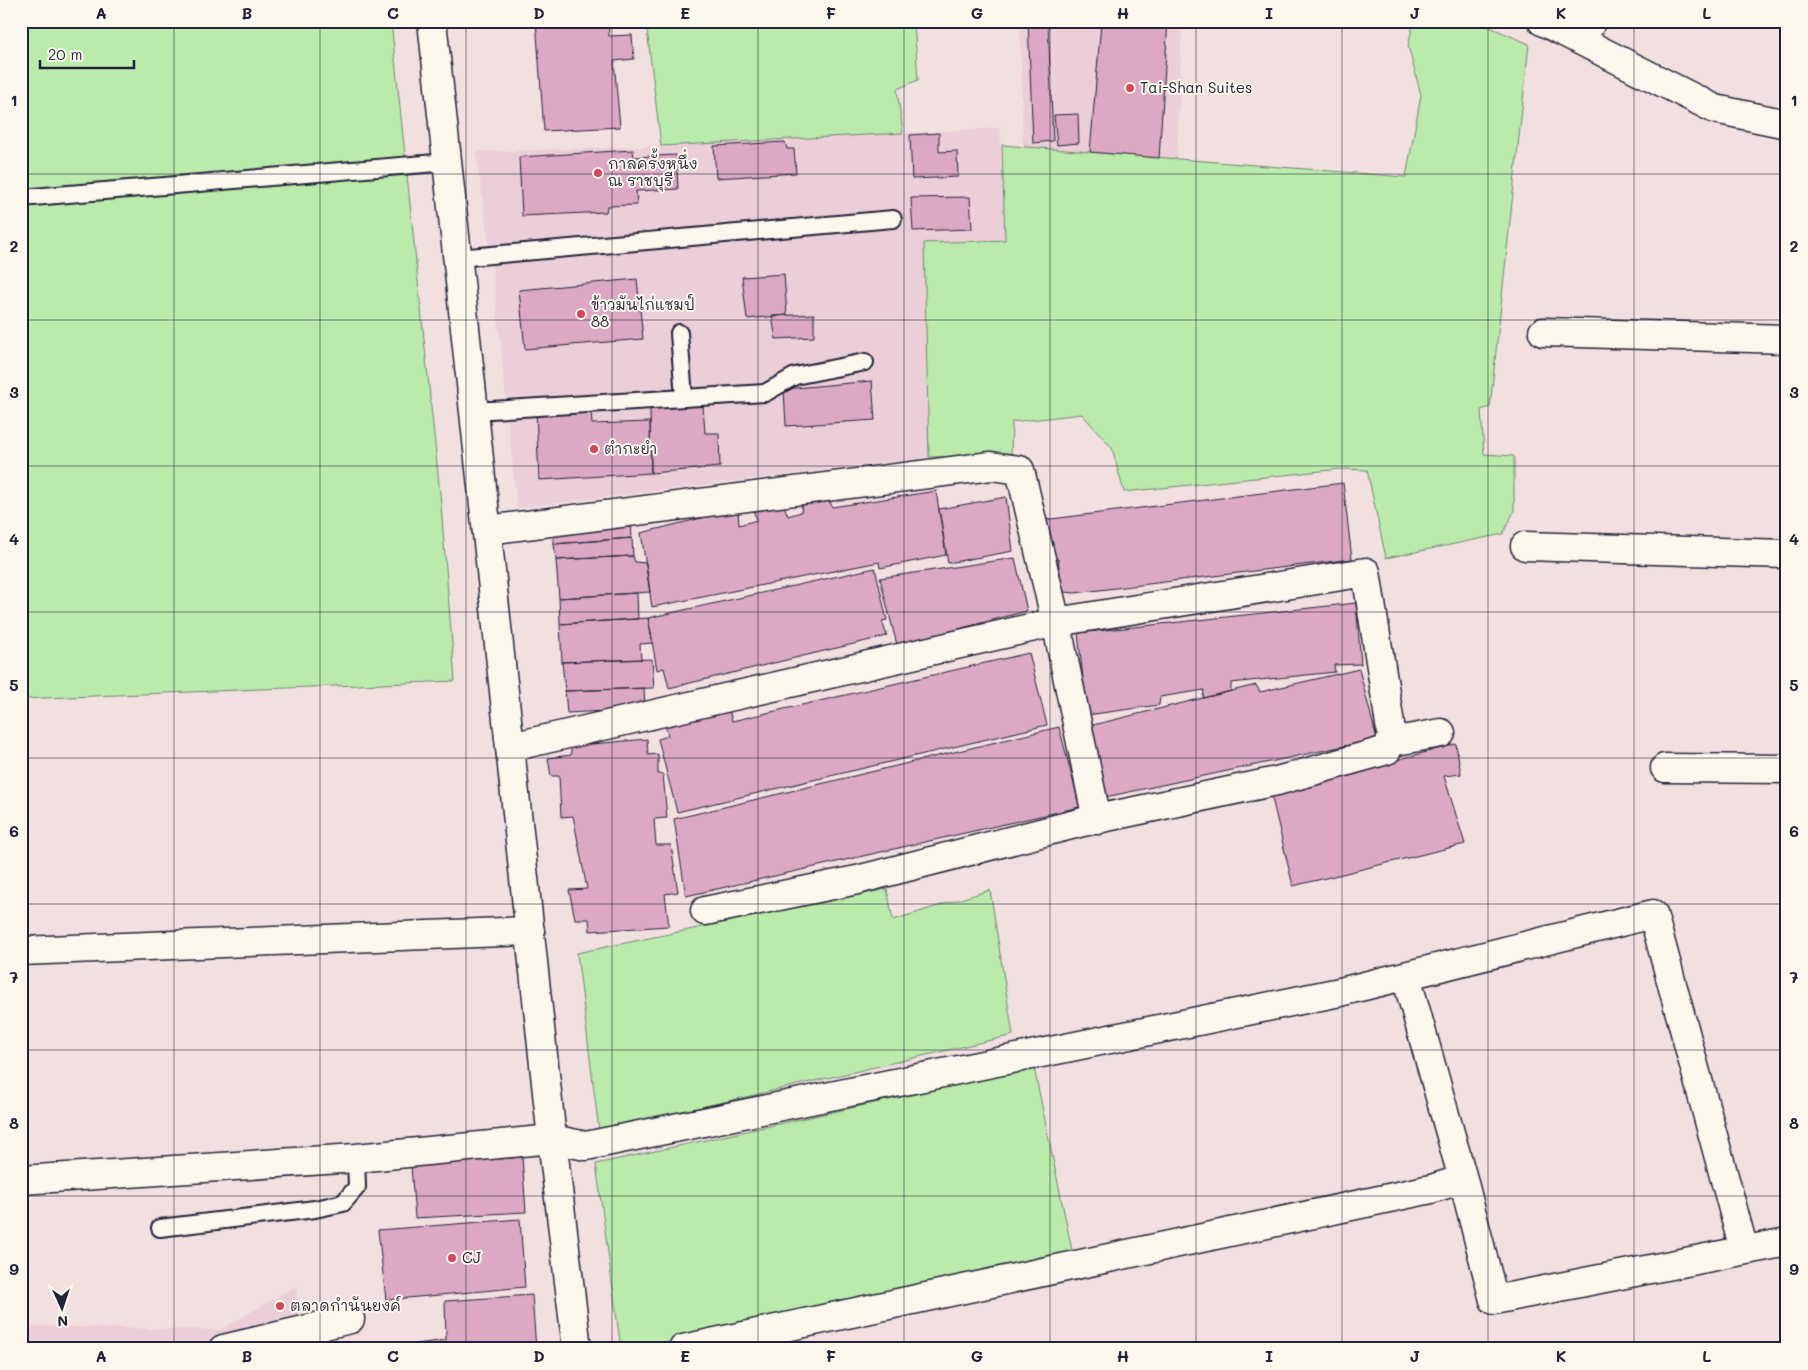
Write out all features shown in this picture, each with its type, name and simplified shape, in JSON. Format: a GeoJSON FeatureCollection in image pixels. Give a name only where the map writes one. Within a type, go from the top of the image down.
{"type":"FeatureCollection","features":[{"type":"Feature","properties":{"kind":"street"},"geometry":{"type":"LineString","coordinates":[[432,21],[552,1139],[577,1349]]}},
{"type":"Feature","properties":{"kind":"street"},"geometry":{"type":"LineString","coordinates":[[1542,21],[1586,31],[1716,109],[1787,124]]}},
{"type":"Feature","properties":{"kind":"street"},"geometry":{"type":"LineString","coordinates":[[1543,332],[1787,339]]}},
{"type":"Feature","properties":{"kind":"street"},"geometry":{"type":"LineString","coordinates":[[487,530],[991,466],[1020,470],[1056,622],[1097,820]]}},
{"type":"Feature","properties":{"kind":"street"},"geometry":{"type":"LineString","coordinates":[[1525,546],[1787,554]]}},
{"type":"Feature","properties":{"kind":"street"},"geometry":{"type":"LineString","coordinates":[[511,747],[1056,622],[1366,572],[1392,737],[1387,750],[1276,781],[1082,822],[857,880],[705,911]]}},
{"type":"Feature","properties":{"kind":"street"},"geometry":{"type":"LineString","coordinates":[[1391,742],[1441,733]]}},
{"type":"Feature","properties":{"kind":"street"},"geometry":{"type":"LineString","coordinates":[[1665,768],[1787,769]]}},
{"type":"Feature","properties":{"kind":"street"},"geometry":{"type":"LineString","coordinates":[[21,1180],[356,1158],[552,1139],[586,1146],[1340,992],[1653,914],[1744,1250]]}},
{"type":"Feature","properties":{"kind":"street"},"geometry":{"type":"LineString","coordinates":[[21,951],[530,931]]}},
{"type":"Feature","properties":{"kind":"street"},"geometry":{"type":"LineString","coordinates":[[1406,976],[1463,1179],[1494,1300],[1787,1242]]}},
{"type":"Feature","properties":{"kind":"street"},"geometry":{"type":"LineString","coordinates":[[683,1349],[1431,1189],[1463,1179]]}},
{"type":"Feature","properties":{"kind":"street"},"geometry":{"type":"LineString","coordinates":[[223,1349],[283,1342],[350,1319]]}},
{"type":"Feature","properties":{"kind":"lane"},"geometry":{"type":"LineString","coordinates":[[21,198],[448,162]]}},
{"type":"Feature","properties":{"kind":"lane"},"geometry":{"type":"LineString","coordinates":[[458,258],[893,219]]}},
{"type":"Feature","properties":{"kind":"lane"},"geometry":{"type":"LineString","coordinates":[[678,333],[684,398]]}},
{"type":"Feature","properties":{"kind":"lane"},"geometry":{"type":"LineString","coordinates":[[474,411],[765,393],[795,376],[866,362]]}},
{"type":"Feature","properties":{"kind":"lane"},"geometry":{"type":"LineString","coordinates":[[160,1228],[316,1209],[343,1203],[357,1187],[356,1158]]}},
{"type":"Feature","properties":{"kind":"shaded area"},"geometry":{"type":"Polygon","coordinates":[[[1020,21],[1182,21],[1177,159],[1023,147],[1020,21]]]}},
{"type":"Feature","properties":{"kind":"shaded area"},"geometry":{"type":"Polygon","coordinates":[[[1000,128],[1005,240],[924,243],[929,457],[517,508],[494,281],[476,152],[661,146],[1000,128]]]}},
{"type":"Feature","properties":{"kind":"shaded area","name":"ตลาดกำนันยงค์"},"geometry":{"type":"Polygon","coordinates":[[[296,1286],[303,1349],[21,1349],[21,1326],[220,1330],[296,1286]]]}},
{"type":"Feature","properties":{"kind":"green space"},"geometry":{"type":"Polygon","coordinates":[[[21,21],[391,21],[440,493],[455,681],[21,699],[21,21]]]}},
{"type":"Feature","properties":{"kind":"green space"},"geometry":{"type":"Polygon","coordinates":[[[646,21],[914,21],[918,80],[897,89],[903,133],[661,146],[646,21]]]}},
{"type":"Feature","properties":{"kind":"green space"},"geometry":{"type":"Polygon","coordinates":[[[1414,21],[1476,21],[1529,44],[1490,407],[1481,410],[1484,454],[1514,456],[1514,511],[1503,534],[1386,558],[1367,470],[1340,469],[1124,492],[1112,448],[1082,414],[1012,422],[1011,455],[929,457],[924,243],[1005,240],[1002,145],[1406,177],[1421,95],[1408,45],[1414,21]]]}},
{"type":"Feature","properties":{"kind":"green space"},"geometry":{"type":"Polygon","coordinates":[[[887,889],[893,920],[990,890],[1013,1035],[599,1131],[577,953],[887,889]]]}},
{"type":"Feature","properties":{"kind":"green space"},"geometry":{"type":"Polygon","coordinates":[[[1034,1068],[1072,1250],[730,1325],[644,1349],[621,1349],[596,1164],[1034,1068]]]}},
{"type":"Feature","properties":{"kind":"building"},"geometry":{"type":"Polygon","coordinates":[[[536,21],[608,21],[609,36],[632,35],[634,59],[614,61],[620,127],[544,131],[536,21]]]}},
{"type":"Feature","properties":{"kind":"building"},"geometry":{"type":"Polygon","coordinates":[[[1028,21],[1048,21],[1053,141],[1033,143],[1028,21]]]}},
{"type":"Feature","properties":{"kind":"building","name":"Tai-Shan Suites"},"geometry":{"type":"Polygon","coordinates":[[[1095,21],[1168,21],[1159,158],[1090,152],[1101,23],[1095,23],[1095,21]]]}},
{"type":"Feature","properties":{"kind":"building"},"geometry":{"type":"Polygon","coordinates":[[[1078,114],[1079,143],[1057,145],[1054,115],[1078,114]]]}},
{"type":"Feature","properties":{"kind":"building"},"geometry":{"type":"Polygon","coordinates":[[[939,133],[939,152],[957,151],[958,177],[912,179],[910,135],[939,133]]]}},
{"type":"Feature","properties":{"kind":"building"},"geometry":{"type":"Polygon","coordinates":[[[785,142],[787,149],[794,149],[796,173],[716,178],[714,146],[785,142]]]}},
{"type":"Feature","properties":{"kind":"building","name":"กาลครั้งหนึ่ง ณ ราชบุรี"},"geometry":{"type":"Polygon","coordinates":[[[633,150],[634,157],[676,155],[678,189],[636,191],[637,205],[607,206],[606,212],[522,216],[519,157],[633,150]]]}},
{"type":"Feature","properties":{"kind":"building"},"geometry":{"type":"Polygon","coordinates":[[[970,197],[972,229],[913,231],[911,198],[970,197]]]}},
{"type":"Feature","properties":{"kind":"building"},"geometry":{"type":"Polygon","coordinates":[[[784,274],[787,315],[747,319],[742,277],[784,274]]]}},
{"type":"Feature","properties":{"kind":"building","name":"ข้าวมันไก่แชมป์ 88"},"geometry":{"type":"Polygon","coordinates":[[[637,279],[643,339],[525,349],[519,290],[637,279]]]}},
{"type":"Feature","properties":{"kind":"building"},"geometry":{"type":"Polygon","coordinates":[[[814,314],[814,337],[776,339],[772,316],[814,314]]]}},
{"type":"Feature","properties":{"kind":"building"},"geometry":{"type":"Polygon","coordinates":[[[872,381],[875,420],[786,426],[784,389],[872,381]]]}},
{"type":"Feature","properties":{"kind":"building"},"geometry":{"type":"Polygon","coordinates":[[[703,405],[705,433],[719,433],[720,467],[651,473],[650,409],[703,405]]]}},
{"type":"Feature","properties":{"kind":"building","name":"ตำกะยำ"},"geometry":{"type":"Polygon","coordinates":[[[536,410],[591,411],[592,424],[650,422],[651,473],[539,480],[536,410]]]}},
{"type":"Feature","properties":{"kind":"building"},"geometry":{"type":"Polygon","coordinates":[[[1343,483],[1352,559],[1075,593],[1063,592],[1058,559],[1050,559],[1043,520],[1343,483]]]}},
{"type":"Feature","properties":{"kind":"building"},"geometry":{"type":"Polygon","coordinates":[[[936,491],[946,555],[880,568],[879,562],[652,607],[641,533],[738,509],[739,525],[757,520],[753,510],[784,506],[788,516],[801,512],[802,505],[829,499],[832,507],[936,491]]]}},
{"type":"Feature","properties":{"kind":"building"},"geometry":{"type":"Polygon","coordinates":[[[1006,497],[1013,551],[948,563],[939,509],[1006,497]]]}},
{"type":"Feature","properties":{"kind":"building"},"geometry":{"type":"Polygon","coordinates":[[[631,519],[632,538],[554,544],[553,525],[631,519]]]}},
{"type":"Feature","properties":{"kind":"building"},"geometry":{"type":"Polygon","coordinates":[[[632,538],[633,556],[556,560],[554,544],[632,538]]]}},
{"type":"Feature","properties":{"kind":"building"},"geometry":{"type":"Polygon","coordinates":[[[633,556],[635,562],[646,563],[650,592],[559,598],[556,560],[633,556]]]}},
{"type":"Feature","properties":{"kind":"building"},"geometry":{"type":"Polygon","coordinates":[[[1015,558],[1027,611],[897,645],[880,578],[1015,558]]]}},
{"type":"Feature","properties":{"kind":"building"},"geometry":{"type":"Polygon","coordinates":[[[875,568],[887,620],[882,621],[887,636],[669,688],[664,668],[657,670],[648,618],[875,568]]]}},
{"type":"Feature","properties":{"kind":"building"},"geometry":{"type":"Polygon","coordinates":[[[637,593],[638,619],[560,624],[559,598],[637,593]]]}},
{"type":"Feature","properties":{"kind":"building"},"geometry":{"type":"Polygon","coordinates":[[[1356,603],[1361,664],[1334,665],[1335,672],[1231,683],[1231,691],[1203,698],[1204,690],[1160,697],[1159,705],[1087,715],[1078,633],[1356,603]]]}},
{"type":"Feature","properties":{"kind":"building"},"geometry":{"type":"Polygon","coordinates":[[[648,618],[653,643],[640,644],[641,659],[562,662],[560,624],[648,618]]]}},
{"type":"Feature","properties":{"kind":"building"},"geometry":{"type":"Polygon","coordinates":[[[1029,653],[1047,725],[677,812],[658,739],[668,736],[665,724],[729,710],[732,721],[1029,653]]]}},
{"type":"Feature","properties":{"kind":"building"},"geometry":{"type":"Polygon","coordinates":[[[652,659],[654,688],[565,691],[562,662],[652,659]]]}},
{"type":"Feature","properties":{"kind":"building"},"geometry":{"type":"Polygon","coordinates":[[[1359,669],[1377,739],[1101,798],[1089,726],[1256,685],[1260,692],[1359,669]]]}},
{"type":"Feature","properties":{"kind":"building"},"geometry":{"type":"Polygon","coordinates":[[[644,688],[645,709],[567,713],[565,691],[644,688]]]}},
{"type":"Feature","properties":{"kind":"building"},"geometry":{"type":"Polygon","coordinates":[[[1059,727],[1080,807],[686,896],[674,819],[1059,727]]]}},
{"type":"Feature","properties":{"kind":"building"},"geometry":{"type":"Polygon","coordinates":[[[647,739],[648,755],[658,754],[658,774],[663,774],[667,818],[654,819],[656,845],[671,845],[678,892],[665,894],[669,926],[590,931],[589,919],[575,919],[569,890],[587,889],[573,816],[561,817],[559,776],[551,776],[548,758],[571,755],[571,746],[647,739]]]}},
{"type":"Feature","properties":{"kind":"building"},"geometry":{"type":"Polygon","coordinates":[[[1456,744],[1461,774],[1444,776],[1465,844],[1293,886],[1271,794],[1456,744]]]}},
{"type":"Feature","properties":{"kind":"building"},"geometry":{"type":"Polygon","coordinates":[[[500,1153],[500,1159],[522,1157],[526,1212],[415,1218],[411,1166],[500,1153]]]}},
{"type":"Feature","properties":{"kind":"building","name":"CJ"},"geometry":{"type":"Polygon","coordinates":[[[520,1219],[525,1287],[386,1300],[378,1230],[520,1219]]]}},
{"type":"Feature","properties":{"kind":"building"},"geometry":{"type":"Polygon","coordinates":[[[532,1295],[536,1349],[416,1349],[416,1344],[446,1340],[445,1301],[532,1295]]]}},
{"type":"Feature","properties":{"kind":"place","name":"Tai-Shan Suites"},"geometry":{"type":"Point","coordinates":[1130,88]}},
{"type":"Feature","properties":{"kind":"place","name":"กาลครั้งหนึ่ง ณ ราชบุรี"},"geometry":{"type":"Point","coordinates":[598,173]}},
{"type":"Feature","properties":{"kind":"place","name":"ข้าวมันไก่แชมป์ 88"},"geometry":{"type":"Point","coordinates":[581,314]}},
{"type":"Feature","properties":{"kind":"place","name":"ตำกะยำ"},"geometry":{"type":"Point","coordinates":[594,449]}},
{"type":"Feature","properties":{"kind":"place","name":"CJ"},"geometry":{"type":"Point","coordinates":[452,1258]}},
{"type":"Feature","properties":{"kind":"place","name":"ตลาดกำนันยงค์"},"geometry":{"type":"Point","coordinates":[280,1306]}}]}
